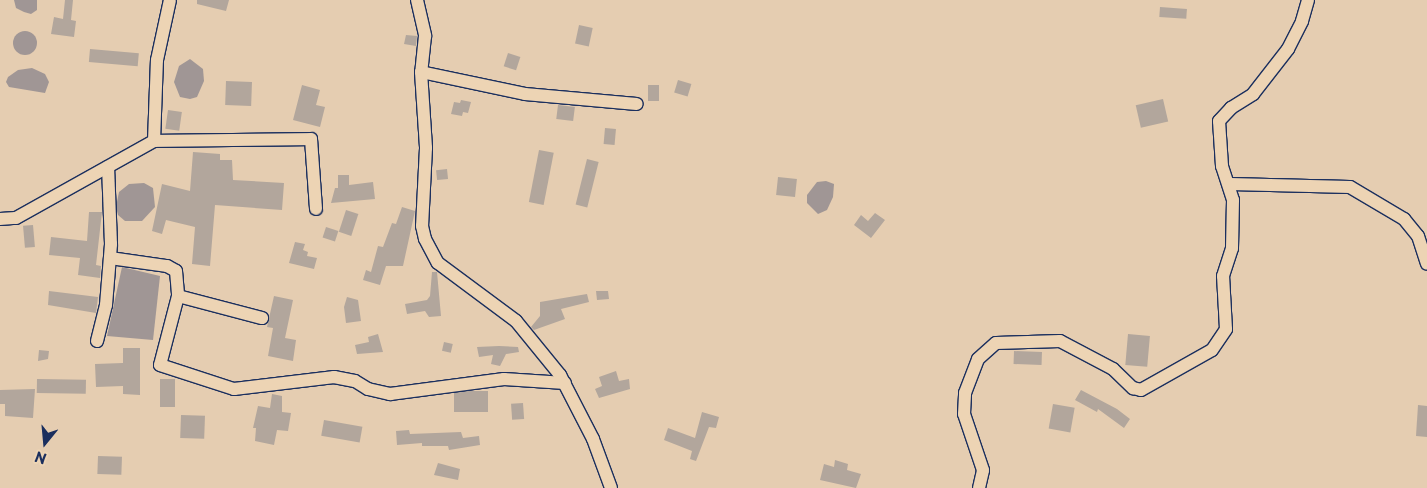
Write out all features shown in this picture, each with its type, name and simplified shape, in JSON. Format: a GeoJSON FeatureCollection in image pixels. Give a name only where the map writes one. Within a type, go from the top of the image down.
{"type":"FeatureCollection","features":[{"type":"Feature","properties":{"kind":"street"},"geometry":{"type":"LineString","coordinates":[[154,140],[157,60],[170,0]]}},
{"type":"Feature","properties":{"kind":"street"},"geometry":{"type":"LineString","coordinates":[[417,0],[425,36],[421,72],[426,148],[422,226],[429,250],[438,263],[516,321],[565,383],[593,439],[612,488]]}},
{"type":"Feature","properties":{"kind":"street"},"geometry":{"type":"LineString","coordinates":[[979,488],[983,470],[964,414],[965,393],[978,359],[996,343],[1060,341],[1113,369],[1133,388],[1141,390],[1212,350],[1226,329],[1223,276],[1232,248],[1233,200],[1230,184],[1222,166],[1219,121],[1231,108],[1253,94],[1288,48],[1302,21],[1308,0]]}},
{"type":"Feature","properties":{"kind":"street"},"geometry":{"type":"LineString","coordinates":[[421,72],[524,94],[637,104]]}},
{"type":"Feature","properties":{"kind":"street"},"geometry":{"type":"LineString","coordinates":[[0,219],[16,218],[154,140],[311,139],[316,209]]}},
{"type":"Feature","properties":{"kind":"street"},"geometry":{"type":"LineString","coordinates":[[97,341],[106,305],[110,258],[108,167]]}},
{"type":"Feature","properties":{"kind":"street"},"geometry":{"type":"LineString","coordinates":[[1230,184],[1350,187],[1404,219],[1418,236],[1427,264]]}},
{"type":"Feature","properties":{"kind":"street"},"geometry":{"type":"LineString","coordinates":[[110,258],[167,266],[176,271],[178,296],[160,365],[234,389],[334,377],[355,381],[368,389],[390,394],[504,379],[565,383]]}},
{"type":"Feature","properties":{"kind":"street"},"geometry":{"type":"LineString","coordinates":[[178,296],[262,318]]}},
{"type":"Feature","properties":{"kind":"shaded area"},"geometry":{"type":"Polygon","coordinates":[[[14,0],[37,0],[37,10],[31,14],[24,12],[16,8],[14,0]]]}},
{"type":"Feature","properties":{"kind":"shaded area"},"geometry":{"type":"Polygon","coordinates":[[[25,31],[34,34],[37,43],[34,52],[25,55],[16,52],[13,43],[16,34],[25,31]]]}},
{"type":"Feature","properties":{"kind":"shaded area"},"geometry":{"type":"Polygon","coordinates":[[[190,59],[203,69],[204,81],[197,97],[190,99],[180,97],[174,82],[179,66],[190,59]]]}},
{"type":"Feature","properties":{"kind":"shaded area"},"geometry":{"type":"Polygon","coordinates":[[[32,68],[45,74],[49,82],[45,93],[9,87],[6,82],[8,77],[18,70],[32,68]]]}},
{"type":"Feature","properties":{"kind":"shaded area"},"geometry":{"type":"Polygon","coordinates":[[[826,181],[834,184],[833,197],[827,210],[818,214],[807,203],[807,195],[817,182],[826,181]]]}},
{"type":"Feature","properties":{"kind":"shaded area"},"geometry":{"type":"Polygon","coordinates":[[[144,183],[153,188],[155,207],[142,221],[125,221],[118,215],[116,207],[119,192],[129,184],[144,183]]]}},
{"type":"Feature","properties":{"kind":"shaded area"},"geometry":{"type":"Polygon","coordinates":[[[122,267],[160,276],[153,340],[107,336],[122,267]]]}},
{"type":"Feature","properties":{"kind":"building"},"geometry":{"type":"Polygon","coordinates":[[[65,0],[73,0],[71,20],[76,21],[74,37],[51,34],[54,17],[63,19],[65,0]]]}},
{"type":"Feature","properties":{"kind":"building"},"geometry":{"type":"Polygon","coordinates":[[[197,0],[229,0],[226,11],[197,4],[197,0]]]}},
{"type":"Feature","properties":{"kind":"building"},"geometry":{"type":"Polygon","coordinates":[[[1160,7],[1187,9],[1186,19],[1159,17],[1160,7]]]}},
{"type":"Feature","properties":{"kind":"building"},"geometry":{"type":"Polygon","coordinates":[[[579,25],[593,28],[589,46],[575,44],[579,25]]]}},
{"type":"Feature","properties":{"kind":"building"},"geometry":{"type":"Polygon","coordinates":[[[406,35],[417,36],[416,46],[404,44],[406,35]]]}},
{"type":"Feature","properties":{"kind":"building"},"geometry":{"type":"Polygon","coordinates":[[[90,49],[139,53],[138,66],[89,62],[90,49]]]}},
{"type":"Feature","properties":{"kind":"building"},"geometry":{"type":"Polygon","coordinates":[[[508,53],[520,57],[516,70],[504,66],[508,53]]]}},
{"type":"Feature","properties":{"kind":"building"},"geometry":{"type":"Polygon","coordinates":[[[678,80],[691,84],[688,97],[674,92],[678,80]]]}},
{"type":"Feature","properties":{"kind":"building"},"geometry":{"type":"Polygon","coordinates":[[[226,81],[252,82],[251,106],[225,105],[226,81]]]}},
{"type":"Feature","properties":{"kind":"building"},"geometry":{"type":"Polygon","coordinates":[[[302,85],[320,90],[316,105],[325,107],[320,127],[293,120],[302,85]]]}},
{"type":"Feature","properties":{"kind":"building"},"geometry":{"type":"Polygon","coordinates":[[[648,85],[659,85],[659,101],[648,101],[648,85]]]}},
{"type":"Feature","properties":{"kind":"building"},"geometry":{"type":"Polygon","coordinates":[[[1163,99],[1168,121],[1141,128],[1136,105],[1163,99]]]}},
{"type":"Feature","properties":{"kind":"building"},"geometry":{"type":"Polygon","coordinates":[[[461,100],[471,102],[468,113],[463,112],[462,116],[451,114],[454,102],[460,103],[461,100]]]}},
{"type":"Feature","properties":{"kind":"building"},"geometry":{"type":"Polygon","coordinates":[[[558,105],[575,107],[573,121],[556,119],[558,105]]]}},
{"type":"Feature","properties":{"kind":"building"},"geometry":{"type":"Polygon","coordinates":[[[168,110],[182,112],[179,131],[165,129],[168,110]]]}},
{"type":"Feature","properties":{"kind":"building"},"geometry":{"type":"Polygon","coordinates":[[[605,128],[616,129],[615,145],[604,144],[605,128]]]}},
{"type":"Feature","properties":{"kind":"building"},"geometry":{"type":"Polygon","coordinates":[[[539,150],[554,153],[544,205],[529,202],[539,150]]]}},
{"type":"Feature","properties":{"kind":"building"},"geometry":{"type":"Polygon","coordinates":[[[193,152],[220,154],[220,160],[232,160],[233,180],[284,183],[282,210],[215,205],[210,266],[192,264],[195,227],[166,220],[162,234],[152,231],[162,184],[190,191],[193,152]]]}},
{"type":"Feature","properties":{"kind":"building"},"geometry":{"type":"Polygon","coordinates":[[[587,159],[599,162],[587,208],[576,205],[587,159]]]}},
{"type":"Feature","properties":{"kind":"building"},"geometry":{"type":"Polygon","coordinates":[[[447,169],[448,179],[437,180],[436,170],[447,169]]]}},
{"type":"Feature","properties":{"kind":"building"},"geometry":{"type":"Polygon","coordinates":[[[338,175],[349,175],[349,185],[373,182],[375,199],[331,203],[335,188],[338,188],[338,175]]]}},
{"type":"Feature","properties":{"kind":"building"},"geometry":{"type":"Polygon","coordinates":[[[778,177],[797,179],[795,197],[776,195],[778,177]]]}},
{"type":"Feature","properties":{"kind":"building"},"geometry":{"type":"Polygon","coordinates":[[[402,207],[415,211],[403,266],[386,266],[380,285],[363,280],[366,270],[371,272],[378,246],[383,247],[392,223],[396,224],[402,207]]]}},
{"type":"Feature","properties":{"kind":"building"},"geometry":{"type":"Polygon","coordinates":[[[346,210],[358,214],[351,236],[339,232],[346,210]]]}},
{"type":"Feature","properties":{"kind":"building"},"geometry":{"type":"Polygon","coordinates":[[[89,212],[102,212],[96,265],[101,266],[100,278],[78,275],[80,258],[49,255],[51,237],[87,241],[89,212]]]}},
{"type":"Feature","properties":{"kind":"building"},"geometry":{"type":"Polygon","coordinates":[[[875,213],[885,220],[871,238],[854,225],[861,215],[868,221],[875,213]]]}},
{"type":"Feature","properties":{"kind":"building"},"geometry":{"type":"Polygon","coordinates":[[[33,225],[35,247],[25,248],[23,226],[33,225]]]}},
{"type":"Feature","properties":{"kind":"building"},"geometry":{"type":"Polygon","coordinates":[[[326,227],[338,231],[335,241],[323,237],[326,227]]]}},
{"type":"Feature","properties":{"kind":"building"},"geometry":{"type":"Polygon","coordinates":[[[295,242],[305,244],[303,250],[308,252],[307,256],[317,258],[314,269],[289,263],[295,242]]]}},
{"type":"Feature","properties":{"kind":"building"},"geometry":{"type":"Polygon","coordinates":[[[432,272],[437,272],[441,316],[429,317],[425,311],[407,314],[405,304],[427,300],[430,296],[432,272]]]}},
{"type":"Feature","properties":{"kind":"building"},"geometry":{"type":"Polygon","coordinates":[[[49,291],[98,297],[96,313],[48,305],[49,291]]]}},
{"type":"Feature","properties":{"kind":"building"},"geometry":{"type":"Polygon","coordinates":[[[596,291],[608,291],[609,299],[597,300],[596,291]]]}},
{"type":"Feature","properties":{"kind":"building"},"geometry":{"type":"Polygon","coordinates":[[[587,294],[589,302],[561,309],[565,319],[534,330],[531,327],[540,316],[540,302],[587,294]]]}},
{"type":"Feature","properties":{"kind":"building"},"geometry":{"type":"Polygon","coordinates":[[[274,296],[293,300],[285,338],[296,340],[293,361],[268,356],[273,328],[267,327],[274,296]]]}},
{"type":"Feature","properties":{"kind":"building"},"geometry":{"type":"Polygon","coordinates":[[[347,297],[358,300],[361,321],[346,323],[344,307],[347,297]]]}},
{"type":"Feature","properties":{"kind":"building"},"geometry":{"type":"Polygon","coordinates":[[[378,334],[383,352],[357,354],[355,345],[369,342],[368,337],[378,334]]]}},
{"type":"Feature","properties":{"kind":"building"},"geometry":{"type":"Polygon","coordinates":[[[1128,334],[1150,336],[1147,367],[1125,365],[1128,334]]]}},
{"type":"Feature","properties":{"kind":"building"},"geometry":{"type":"Polygon","coordinates":[[[444,342],[453,344],[451,353],[442,351],[444,342]]]}},
{"type":"Feature","properties":{"kind":"building"},"geometry":{"type":"Polygon","coordinates":[[[477,347],[518,347],[519,352],[506,354],[500,366],[491,364],[493,355],[479,357],[477,347]]]}},
{"type":"Feature","properties":{"kind":"building"},"geometry":{"type":"Polygon","coordinates":[[[123,348],[140,348],[140,395],[123,394],[123,386],[96,387],[95,364],[123,363],[123,348]]]}},
{"type":"Feature","properties":{"kind":"building"},"geometry":{"type":"Polygon","coordinates":[[[39,350],[49,351],[48,359],[38,361],[39,350]]]}},
{"type":"Feature","properties":{"kind":"building"},"geometry":{"type":"Polygon","coordinates":[[[1014,351],[1042,352],[1042,365],[1014,364],[1014,351]]]}},
{"type":"Feature","properties":{"kind":"building"},"geometry":{"type":"Polygon","coordinates":[[[616,371],[619,381],[629,379],[630,389],[599,398],[595,389],[602,386],[599,377],[616,371]]]}},
{"type":"Feature","properties":{"kind":"building"},"geometry":{"type":"Polygon","coordinates":[[[37,379],[86,380],[86,394],[37,393],[37,379]]]}},
{"type":"Feature","properties":{"kind":"building"},"geometry":{"type":"Polygon","coordinates":[[[160,379],[175,379],[175,407],[160,407],[160,379]]]}},
{"type":"Feature","properties":{"kind":"building"},"geometry":{"type":"Polygon","coordinates":[[[35,389],[33,418],[5,416],[5,404],[0,404],[0,390],[35,389]]]}},
{"type":"Feature","properties":{"kind":"building"},"geometry":{"type":"Polygon","coordinates":[[[1081,390],[1117,409],[1130,419],[1124,428],[1098,409],[1097,412],[1075,400],[1081,390]]]}},
{"type":"Feature","properties":{"kind":"building"},"geometry":{"type":"Polygon","coordinates":[[[454,391],[488,391],[488,412],[454,412],[454,391]]]}},
{"type":"Feature","properties":{"kind":"building"},"geometry":{"type":"Polygon","coordinates":[[[272,394],[282,396],[282,412],[291,413],[288,431],[277,430],[274,445],[255,441],[256,428],[253,428],[258,406],[270,408],[272,394]]]}},
{"type":"Feature","properties":{"kind":"building"},"geometry":{"type":"Polygon","coordinates":[[[523,403],[524,419],[512,420],[511,404],[523,403]]]}},
{"type":"Feature","properties":{"kind":"building"},"geometry":{"type":"Polygon","coordinates":[[[1053,404],[1075,408],[1070,432],[1049,429],[1053,404]]]}},
{"type":"Feature","properties":{"kind":"building"},"geometry":{"type":"Polygon","coordinates":[[[1418,405],[1427,406],[1427,437],[1416,436],[1418,405]]]}},
{"type":"Feature","properties":{"kind":"building"},"geometry":{"type":"Polygon","coordinates":[[[702,412],[719,417],[716,428],[709,427],[696,461],[690,459],[692,451],[664,440],[668,428],[695,438],[702,412]]]}},
{"type":"Feature","properties":{"kind":"building"},"geometry":{"type":"Polygon","coordinates":[[[181,415],[205,416],[204,439],[180,438],[181,415]]]}},
{"type":"Feature","properties":{"kind":"building"},"geometry":{"type":"Polygon","coordinates":[[[324,420],[362,427],[360,443],[321,436],[324,420]]]}},
{"type":"Feature","properties":{"kind":"building"},"geometry":{"type":"Polygon","coordinates":[[[409,430],[410,434],[461,432],[463,438],[479,436],[480,445],[449,450],[448,446],[422,446],[422,443],[397,445],[396,431],[409,430]]]}},
{"type":"Feature","properties":{"kind":"building"},"geometry":{"type":"Polygon","coordinates":[[[98,456],[122,457],[121,475],[97,474],[98,456]]]}},
{"type":"Feature","properties":{"kind":"building"},"geometry":{"type":"Polygon","coordinates":[[[835,460],[848,464],[847,470],[861,474],[856,488],[820,480],[824,464],[834,467],[835,460]]]}},
{"type":"Feature","properties":{"kind":"building"},"geometry":{"type":"Polygon","coordinates":[[[438,463],[460,469],[458,480],[434,475],[438,463]]]}}]}
